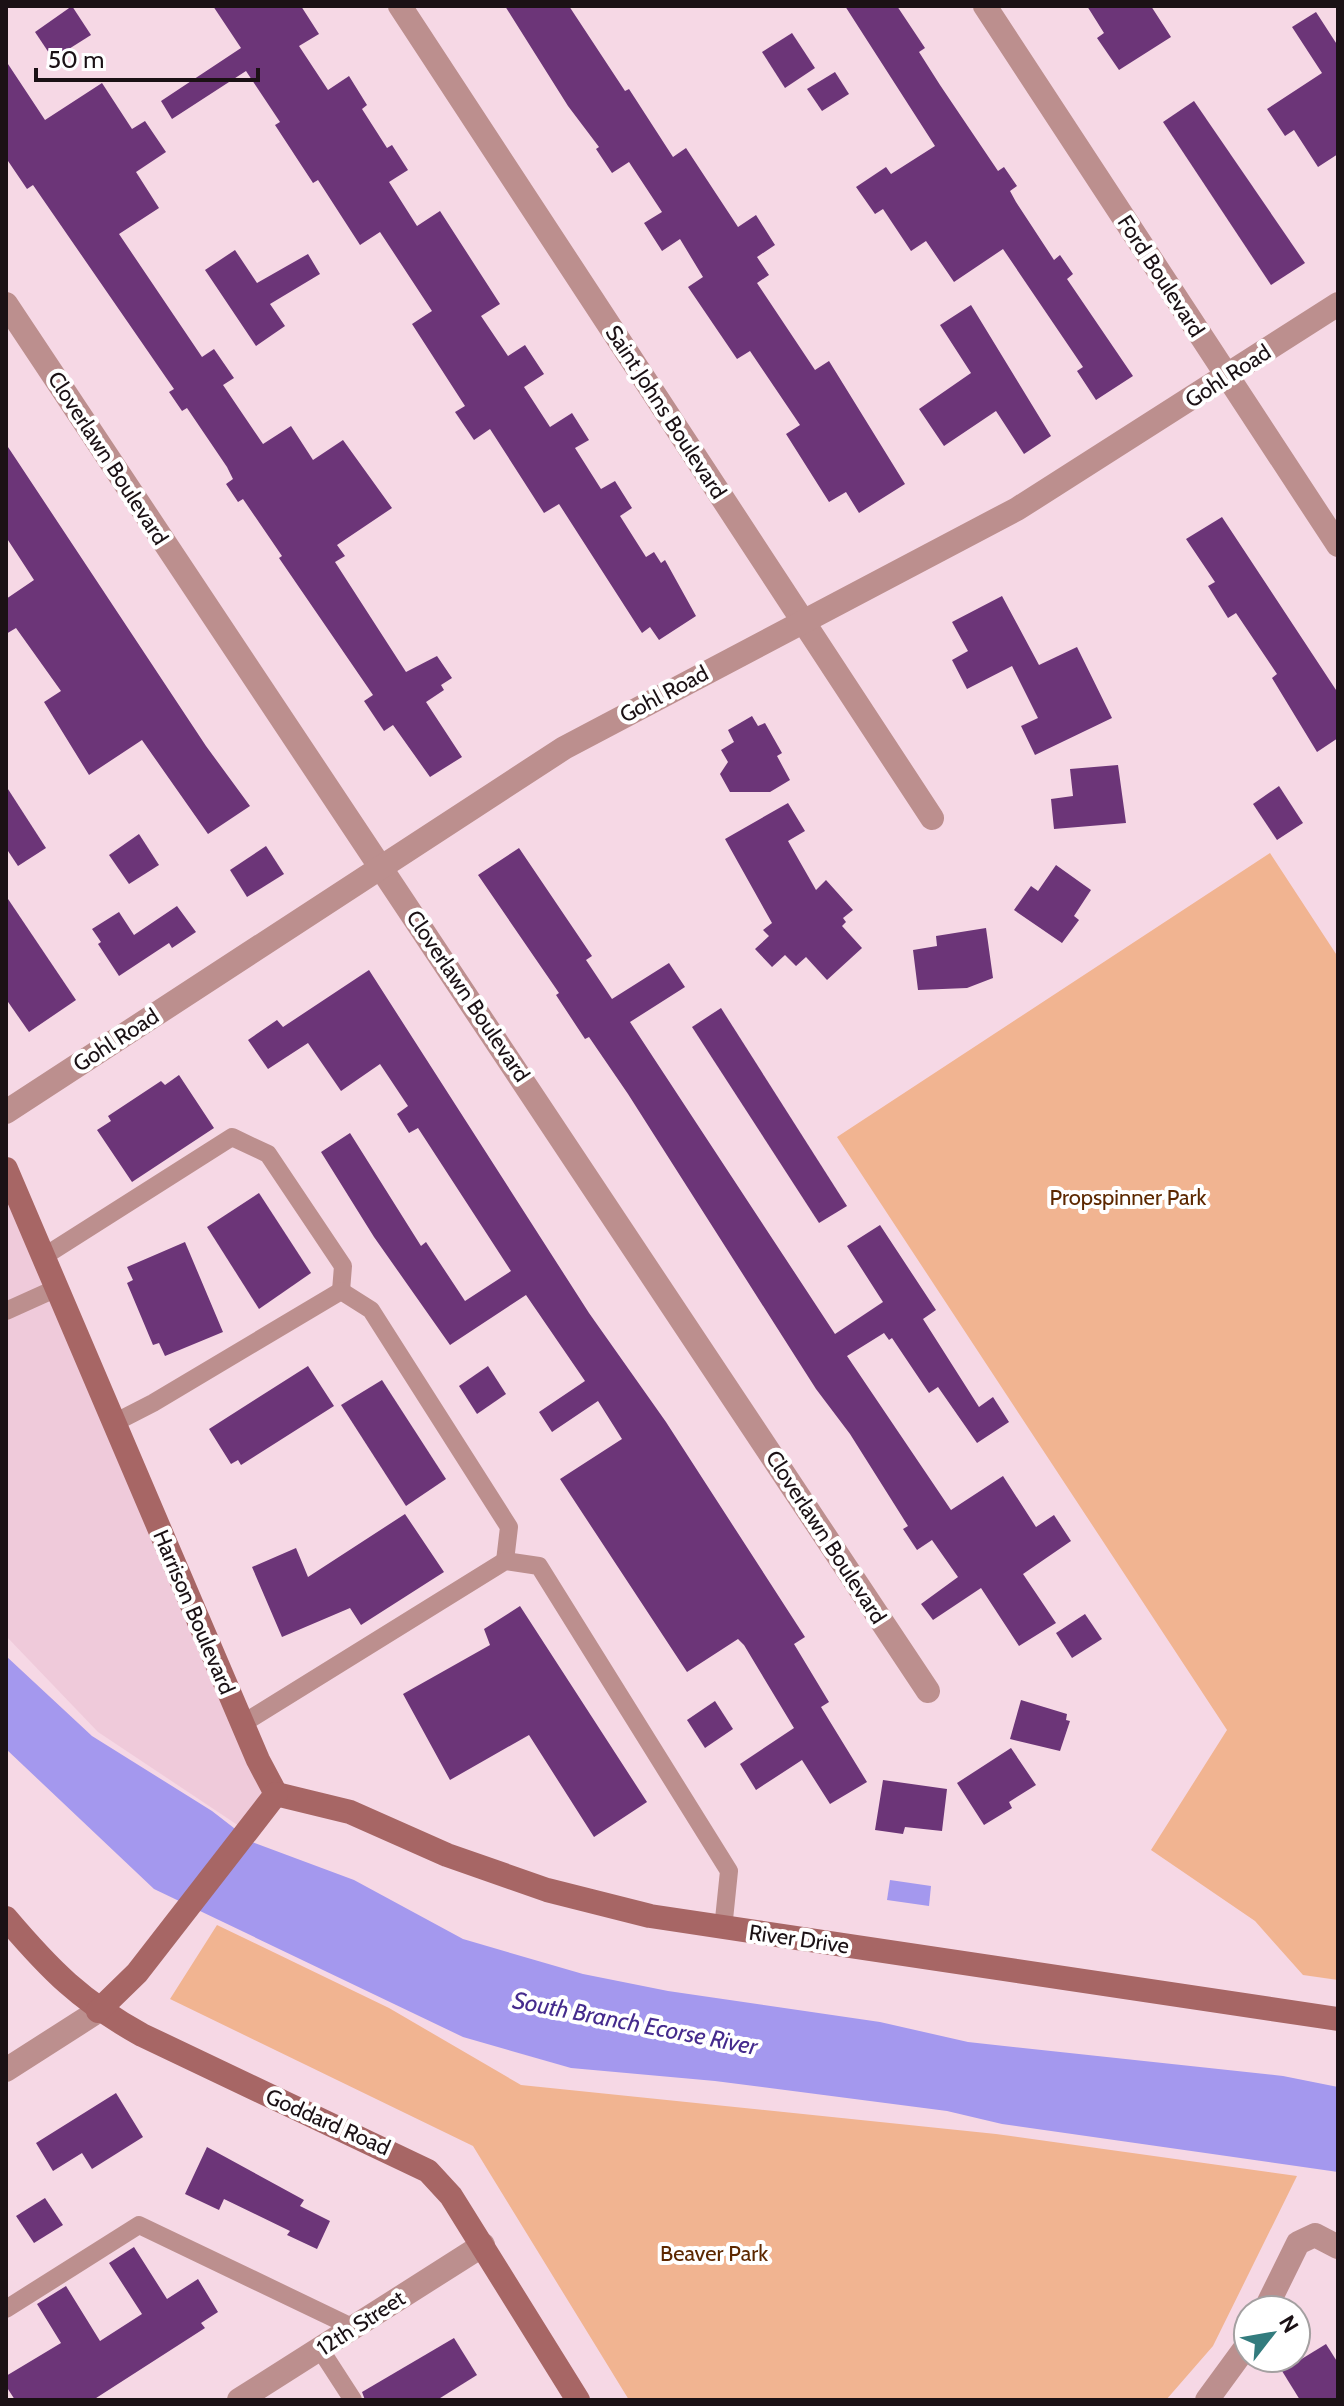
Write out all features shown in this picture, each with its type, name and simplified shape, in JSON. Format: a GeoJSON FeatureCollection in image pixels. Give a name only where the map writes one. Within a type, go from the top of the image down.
{"type":"FeatureCollection","features":[{"type":"Feature","properties":{"kind":"street","name":"Saint Johns Boulevard"},"geometry":{"type":"LineString","coordinates":[[400,6],[932,818]]}},
{"type":"Feature","properties":{"kind":"street","name":"Ford Boulevard"},"geometry":{"type":"LineString","coordinates":[[985,6],[1338,545]]}},
{"type":"Feature","properties":{"kind":"street","name":"Cloverlawn Boulevard"},"geometry":{"type":"LineString","coordinates":[[6,304],[928,1691]]}},
{"type":"Feature","properties":{"kind":"street","name":"Gohl Road"},"geometry":{"type":"LineString","coordinates":[[6,1112],[564,748],[1017,509],[1338,304]]}},
{"type":"Feature","properties":{"kind":"street","name":"Harrison Boulevard"},"geometry":{"type":"LineString","coordinates":[[6,1169],[242,1724],[276,1794]]}},
{"type":"Feature","properties":{"kind":"street","name":"River Drive"},"geometry":{"type":"LineString","coordinates":[[276,1794],[350,1812],[447,1855],[547,1890],[650,1916],[1338,2019]]}},
{"type":"Feature","properties":{"kind":"street"},"geometry":{"type":"LineString","coordinates":[[6,2070],[98,2011],[137,1973],[276,1794]]}},
{"type":"Feature","properties":{"kind":"street","name":"Goddard Road"},"geometry":{"type":"LineString","coordinates":[[6,1918],[48,1967],[98,2011],[428,2171],[451,2196],[578,2400]]}},
{"type":"Feature","properties":{"kind":"street"},"geometry":{"type":"LineString","coordinates":[[1273,2294],[1298,2243],[1315,2235],[1338,2247]]}},
{"type":"Feature","properties":{"kind":"street","name":"12th Street"},"geometry":{"type":"LineString","coordinates":[[239,2400],[483,2245]]}},
{"type":"Feature","properties":{"kind":"street"},"geometry":{"type":"LineString","coordinates":[[1207,2400],[1232,2366]]}},
{"type":"Feature","properties":{"kind":"lane"},"geometry":{"type":"LineString","coordinates":[[43,1257],[232,1137],[268,1154],[343,1266],[341,1291]]}},
{"type":"Feature","properties":{"kind":"lane"},"geometry":{"type":"LineString","coordinates":[[6,1311],[57,1288]]}},
{"type":"Feature","properties":{"kind":"lane"},"geometry":{"type":"LineString","coordinates":[[114,1423],[341,1291]]}},
{"type":"Feature","properties":{"kind":"lane"},"geometry":{"type":"LineString","coordinates":[[341,1291],[371,1310],[509,1527],[505,1561]]}},
{"type":"Feature","properties":{"kind":"lane"},"geometry":{"type":"LineString","coordinates":[[242,1724],[505,1561],[539,1566],[729,1871],[723,1929]]}},
{"type":"Feature","properties":{"kind":"lane"},"geometry":{"type":"LineString","coordinates":[[6,2309],[139,2225],[354,2328]]}},
{"type":"Feature","properties":{"kind":"lane"},"geometry":{"type":"LineString","coordinates":[[320,2349],[353,2400]]}},
{"type":"Feature","properties":{"kind":"shaded area"},"geometry":{"type":"Polygon","coordinates":[[[6,1170],[276,1794],[248,1832],[98,1732],[6,1636],[6,1170]]]}},
{"type":"Feature","properties":{"kind":"green space","name":"Propspinner Park"},"geometry":{"type":"Polygon","coordinates":[[[1270,853],[1338,957],[1338,1980],[1303,1975],[1255,1921],[1151,1850],[1227,1730],[837,1137],[1270,853]]]}},
{"type":"Feature","properties":{"kind":"green space","name":"Beaver Park"},"geometry":{"type":"Polygon","coordinates":[[[217,1925],[389,2008],[521,2085],[996,2134],[1297,2176],[1239,2294],[1232,2294],[1232,2308],[1213,2346],[1166,2400],[629,2400],[473,2146],[170,1999],[217,1925]]]}},
{"type":"Feature","properties":{"kind":"water","name":"South Branch Ecorse River"},"geometry":{"type":"Polygon","coordinates":[[[6,1656],[92,1736],[212,1811],[252,1842],[354,1880],[463,1939],[583,1974],[668,1991],[880,2022],[968,2042],[1283,2076],[1338,2087],[1338,2172],[1002,2124],[947,2111],[715,2081],[571,2068],[463,2037],[154,1889],[6,1749],[6,1656]]]}},
{"type":"Feature","properties":{"kind":"water"},"geometry":{"type":"Polygon","coordinates":[[[890,1880],[931,1886],[929,1906],[887,1900],[890,1880]]]}},
{"type":"Feature","properties":{"kind":"building"},"geometry":{"type":"Polygon","coordinates":[[[72,6],[91,35],[53,59],[35,32],[72,6]]]}},
{"type":"Feature","properties":{"kind":"building"},"geometry":{"type":"Polygon","coordinates":[[[213,6],[301,6],[319,34],[299,46],[328,90],[349,76],[367,105],[362,109],[387,148],[392,145],[408,170],[389,182],[417,226],[440,211],[500,304],[481,316],[508,356],[525,345],[544,374],[524,387],[550,427],[572,413],[589,440],[575,448],[601,489],[615,481],[632,508],[620,516],[646,557],[654,552],[661,563],[665,560],[696,616],[659,640],[650,627],[642,633],[559,504],[544,513],[490,429],[474,440],[455,412],[465,406],[412,324],[432,311],[380,232],[360,245],[318,180],[313,183],[275,125],[280,122],[246,71],[172,119],[161,101],[241,48],[213,6]]]}},
{"type":"Feature","properties":{"kind":"building"},"geometry":{"type":"Polygon","coordinates":[[[505,6],[569,6],[673,157],[686,148],[738,227],[756,215],[775,245],[757,257],[769,275],[757,283],[815,370],[829,361],[905,484],[859,513],[846,492],[829,502],[786,434],[800,425],[750,351],[737,359],[688,287],[703,277],[680,239],[662,251],[644,223],[662,212],[629,162],[612,173],[596,149],[599,147],[568,106],[505,6]]]}},
{"type":"Feature","properties":{"kind":"building"},"geometry":{"type":"Polygon","coordinates":[[[845,6],[897,6],[925,48],[919,52],[940,85],[998,171],[1004,167],[1017,186],[1010,191],[1016,202],[1054,260],[1060,255],[1073,274],[1067,279],[1133,376],[1096,400],[1077,371],[1083,367],[1003,249],[954,282],[926,241],[911,251],[883,209],[875,214],[856,187],[886,167],[891,174],[935,146],[845,6]]]}},
{"type":"Feature","properties":{"kind":"building"},"geometry":{"type":"Polygon","coordinates":[[[1087,6],[1151,6],[1171,37],[1119,70],[1097,38],[1104,33],[1087,6]]]}},
{"type":"Feature","properties":{"kind":"building"},"geometry":{"type":"Polygon","coordinates":[[[1316,12],[1338,46],[1338,154],[1318,167],[1294,130],[1285,136],[1267,109],[1322,73],[1292,27],[1316,12]]]}},
{"type":"Feature","properties":{"kind":"building"},"geometry":{"type":"Polygon","coordinates":[[[792,33],[815,68],[785,88],[762,52],[792,33]]]}},
{"type":"Feature","properties":{"kind":"building"},"geometry":{"type":"Polygon","coordinates":[[[6,61],[45,120],[102,83],[132,129],[145,121],[166,152],[136,172],[159,208],[119,234],[202,357],[214,349],[234,378],[223,385],[263,444],[291,426],[313,460],[343,440],[392,508],[337,545],[345,556],[335,562],[406,672],[437,656],[452,678],[441,685],[444,690],[426,702],[462,757],[430,777],[393,725],[384,731],[364,701],[373,695],[279,558],[282,556],[243,499],[238,502],[226,484],[233,479],[227,467],[187,408],[182,411],[169,392],[174,389],[33,185],[27,189],[6,158],[6,61]]]}},
{"type":"Feature","properties":{"kind":"building"},"geometry":{"type":"Polygon","coordinates":[[[835,72],[849,94],[822,111],[807,89],[835,72]]]}},
{"type":"Feature","properties":{"kind":"building"},"geometry":{"type":"Polygon","coordinates":[[[1194,101],[1305,263],[1271,285],[1163,122],[1194,101]]]}},
{"type":"Feature","properties":{"kind":"building"},"geometry":{"type":"Polygon","coordinates":[[[235,250],[257,283],[308,254],[320,274],[270,304],[285,326],[256,346],[205,270],[235,250]]]}},
{"type":"Feature","properties":{"kind":"building"},"geometry":{"type":"Polygon","coordinates":[[[971,305],[1051,436],[1024,454],[996,411],[944,446],[919,409],[971,373],[940,325],[971,305]]]}},
{"type":"Feature","properties":{"kind":"building"},"geometry":{"type":"Polygon","coordinates":[[[6,444],[206,746],[250,806],[208,834],[142,740],[89,775],[44,702],[61,691],[16,628],[6,634],[6,599],[34,580],[6,537],[6,444]]]}},
{"type":"Feature","properties":{"kind":"building"},"geometry":{"type":"Polygon","coordinates":[[[1222,517],[1338,693],[1338,738],[1317,752],[1272,678],[1277,674],[1236,613],[1228,618],[1208,586],[1215,582],[1186,539],[1222,517]]]}},
{"type":"Feature","properties":{"kind":"building"},"geometry":{"type":"Polygon","coordinates":[[[1002,596],[1039,665],[1077,647],[1112,718],[1035,755],[1021,726],[1038,718],[1012,666],[967,689],[952,660],[968,651],[952,622],[1002,596]]]}},
{"type":"Feature","properties":{"kind":"building"},"geometry":{"type":"Polygon","coordinates":[[[752,716],[758,726],[765,723],[782,753],[777,756],[790,780],[770,792],[730,792],[720,774],[728,762],[721,750],[734,742],[728,730],[752,716]]]}},
{"type":"Feature","properties":{"kind":"building"},"geometry":{"type":"Polygon","coordinates":[[[1118,765],[1126,823],[1054,829],[1051,799],[1073,796],[1070,769],[1118,765]]]}},
{"type":"Feature","properties":{"kind":"building"},"geometry":{"type":"Polygon","coordinates":[[[6,786],[46,848],[18,866],[6,848],[6,786]]]}},
{"type":"Feature","properties":{"kind":"building"},"geometry":{"type":"Polygon","coordinates":[[[1279,786],[1303,823],[1277,840],[1253,804],[1279,786]]]}},
{"type":"Feature","properties":{"kind":"building"},"geometry":{"type":"Polygon","coordinates":[[[788,803],[805,831],[788,841],[816,890],[826,880],[853,910],[843,918],[846,922],[842,926],[862,948],[827,980],[806,957],[796,966],[785,955],[772,967],[755,949],[769,936],[763,930],[772,923],[725,839],[788,803]]]}},
{"type":"Feature","properties":{"kind":"building"},"geometry":{"type":"Polygon","coordinates":[[[139,834],[159,865],[129,884],[109,855],[139,834]]]}},
{"type":"Feature","properties":{"kind":"building"},"geometry":{"type":"Polygon","coordinates":[[[266,846],[284,874],[247,897],[230,870],[266,846]]]}},
{"type":"Feature","properties":{"kind":"building"},"geometry":{"type":"Polygon","coordinates":[[[519,848],[592,956],[586,960],[612,999],[669,963],[685,987],[630,1022],[835,1334],[883,1302],[847,1246],[880,1225],[936,1310],[923,1319],[979,1407],[993,1397],[1009,1422],[977,1443],[938,1387],[929,1393],[892,1338],[889,1340],[884,1333],[847,1356],[951,1510],[1003,1476],[1036,1527],[1054,1515],[1071,1541],[1023,1574],[1056,1623],[1019,1646],[981,1588],[933,1620],[921,1604],[958,1577],[932,1540],[917,1550],[903,1529],[908,1526],[850,1434],[816,1389],[628,1094],[589,1037],[585,1039],[556,995],[559,993],[478,875],[519,848]]]}},
{"type":"Feature","properties":{"kind":"building"},"geometry":{"type":"Polygon","coordinates":[[[1056,865],[1091,890],[1074,916],[1079,920],[1062,943],[1014,910],[1031,886],[1038,891],[1056,865]]]}},
{"type":"Feature","properties":{"kind":"building"},"geometry":{"type":"Polygon","coordinates":[[[6,896],[76,1000],[29,1032],[6,999],[6,896]]]}},
{"type":"Feature","properties":{"kind":"building"},"geometry":{"type":"Polygon","coordinates":[[[177,906],[196,932],[172,948],[169,943],[119,976],[92,929],[119,912],[134,935],[177,906]]]}},
{"type":"Feature","properties":{"kind":"building"},"geometry":{"type":"Polygon","coordinates":[[[986,928],[993,978],[967,988],[918,990],[913,950],[937,946],[936,936],[986,928]]]}},
{"type":"Feature","properties":{"kind":"building"},"geometry":{"type":"Polygon","coordinates":[[[369,970],[589,1313],[666,1422],[805,1637],[794,1644],[829,1702],[821,1707],[867,1782],[830,1804],[802,1760],[756,1790],[740,1764],[794,1728],[744,1645],[738,1639],[687,1672],[560,1479],[622,1439],[598,1401],[552,1432],[539,1412],[585,1381],[526,1295],[450,1345],[374,1237],[321,1152],[350,1133],[421,1246],[426,1242],[465,1301],[511,1271],[418,1128],[409,1133],[397,1114],[408,1106],[380,1064],[341,1091],[308,1043],[268,1069],[248,1040],[277,1020],[283,1027],[369,970]]]}},
{"type":"Feature","properties":{"kind":"building"},"geometry":{"type":"Polygon","coordinates":[[[721,1008],[847,1206],[819,1223],[692,1027],[721,1008]]]}},
{"type":"Feature","properties":{"kind":"building"},"geometry":{"type":"Polygon","coordinates":[[[179,1075],[214,1128],[132,1182],[97,1130],[111,1121],[108,1116],[161,1081],[165,1085],[179,1075]]]}},
{"type":"Feature","properties":{"kind":"building"},"geometry":{"type":"Polygon","coordinates":[[[259,1193],[311,1273],[259,1309],[207,1227],[259,1193]]]}},
{"type":"Feature","properties":{"kind":"building"},"geometry":{"type":"Polygon","coordinates":[[[185,1242],[223,1332],[165,1356],[159,1343],[153,1345],[127,1283],[133,1280],[127,1267],[185,1242]]]}},
{"type":"Feature","properties":{"kind":"building"},"geometry":{"type":"Polygon","coordinates":[[[308,1366],[334,1406],[241,1465],[238,1460],[231,1464],[209,1429],[308,1366]]]}},
{"type":"Feature","properties":{"kind":"building"},"geometry":{"type":"Polygon","coordinates":[[[488,1366],[506,1394],[477,1414],[459,1386],[488,1366]]]}},
{"type":"Feature","properties":{"kind":"building"},"geometry":{"type":"Polygon","coordinates":[[[382,1380],[446,1479],[406,1506],[341,1405],[382,1380]]]}},
{"type":"Feature","properties":{"kind":"building"},"geometry":{"type":"Polygon","coordinates":[[[405,1514],[444,1572],[361,1625],[350,1608],[282,1637],[252,1567],[296,1548],[308,1577],[405,1514]]]}},
{"type":"Feature","properties":{"kind":"building"},"geometry":{"type":"Polygon","coordinates":[[[520,1606],[647,1802],[594,1837],[529,1735],[450,1780],[403,1694],[490,1645],[484,1629],[520,1606]]]}},
{"type":"Feature","properties":{"kind":"building"},"geometry":{"type":"Polygon","coordinates":[[[1085,1614],[1102,1639],[1072,1658],[1056,1633],[1085,1614]]]}},
{"type":"Feature","properties":{"kind":"building"},"geometry":{"type":"Polygon","coordinates":[[[1021,1700],[1067,1714],[1066,1720],[1070,1721],[1060,1751],[1010,1739],[1021,1700]]]}},
{"type":"Feature","properties":{"kind":"building"},"geometry":{"type":"Polygon","coordinates":[[[715,1701],[733,1729],[705,1748],[687,1720],[715,1701]]]}},
{"type":"Feature","properties":{"kind":"building"},"geometry":{"type":"Polygon","coordinates":[[[1011,1748],[1036,1785],[1009,1802],[1012,1808],[984,1825],[957,1783],[1011,1748]]]}},
{"type":"Feature","properties":{"kind":"building"},"geometry":{"type":"Polygon","coordinates":[[[883,1780],[947,1789],[942,1831],[905,1827],[903,1834],[875,1830],[883,1780]]]}},
{"type":"Feature","properties":{"kind":"building"},"geometry":{"type":"Polygon","coordinates":[[[116,2093],[143,2137],[92,2169],[82,2153],[53,2171],[36,2143],[116,2093]]]}},
{"type":"Feature","properties":{"kind":"building"},"geometry":{"type":"Polygon","coordinates":[[[207,2147],[304,2200],[300,2206],[330,2221],[317,2249],[287,2235],[290,2231],[224,2199],[219,2210],[185,2194],[207,2147]]]}},
{"type":"Feature","properties":{"kind":"building"},"geometry":{"type":"Polygon","coordinates":[[[45,2198],[63,2225],[34,2243],[16,2216],[45,2198]]]}},
{"type":"Feature","properties":{"kind":"building"},"geometry":{"type":"Polygon","coordinates":[[[134,2247],[167,2299],[198,2279],[218,2312],[201,2323],[205,2328],[93,2400],[15,2400],[6,2386],[6,2376],[61,2343],[37,2304],[66,2286],[100,2341],[142,2314],[109,2263],[134,2247]]]}},
{"type":"Feature","properties":{"kind":"building"},"geometry":{"type":"Polygon","coordinates":[[[454,2338],[477,2375],[437,2400],[365,2400],[362,2392],[454,2338]]]}},
{"type":"Feature","properties":{"kind":"building"},"geometry":{"type":"Polygon","coordinates":[[[1326,2344],[1338,2363],[1338,2400],[1300,2400],[1284,2374],[1312,2374],[1312,2353],[1326,2344]]]}}]}
